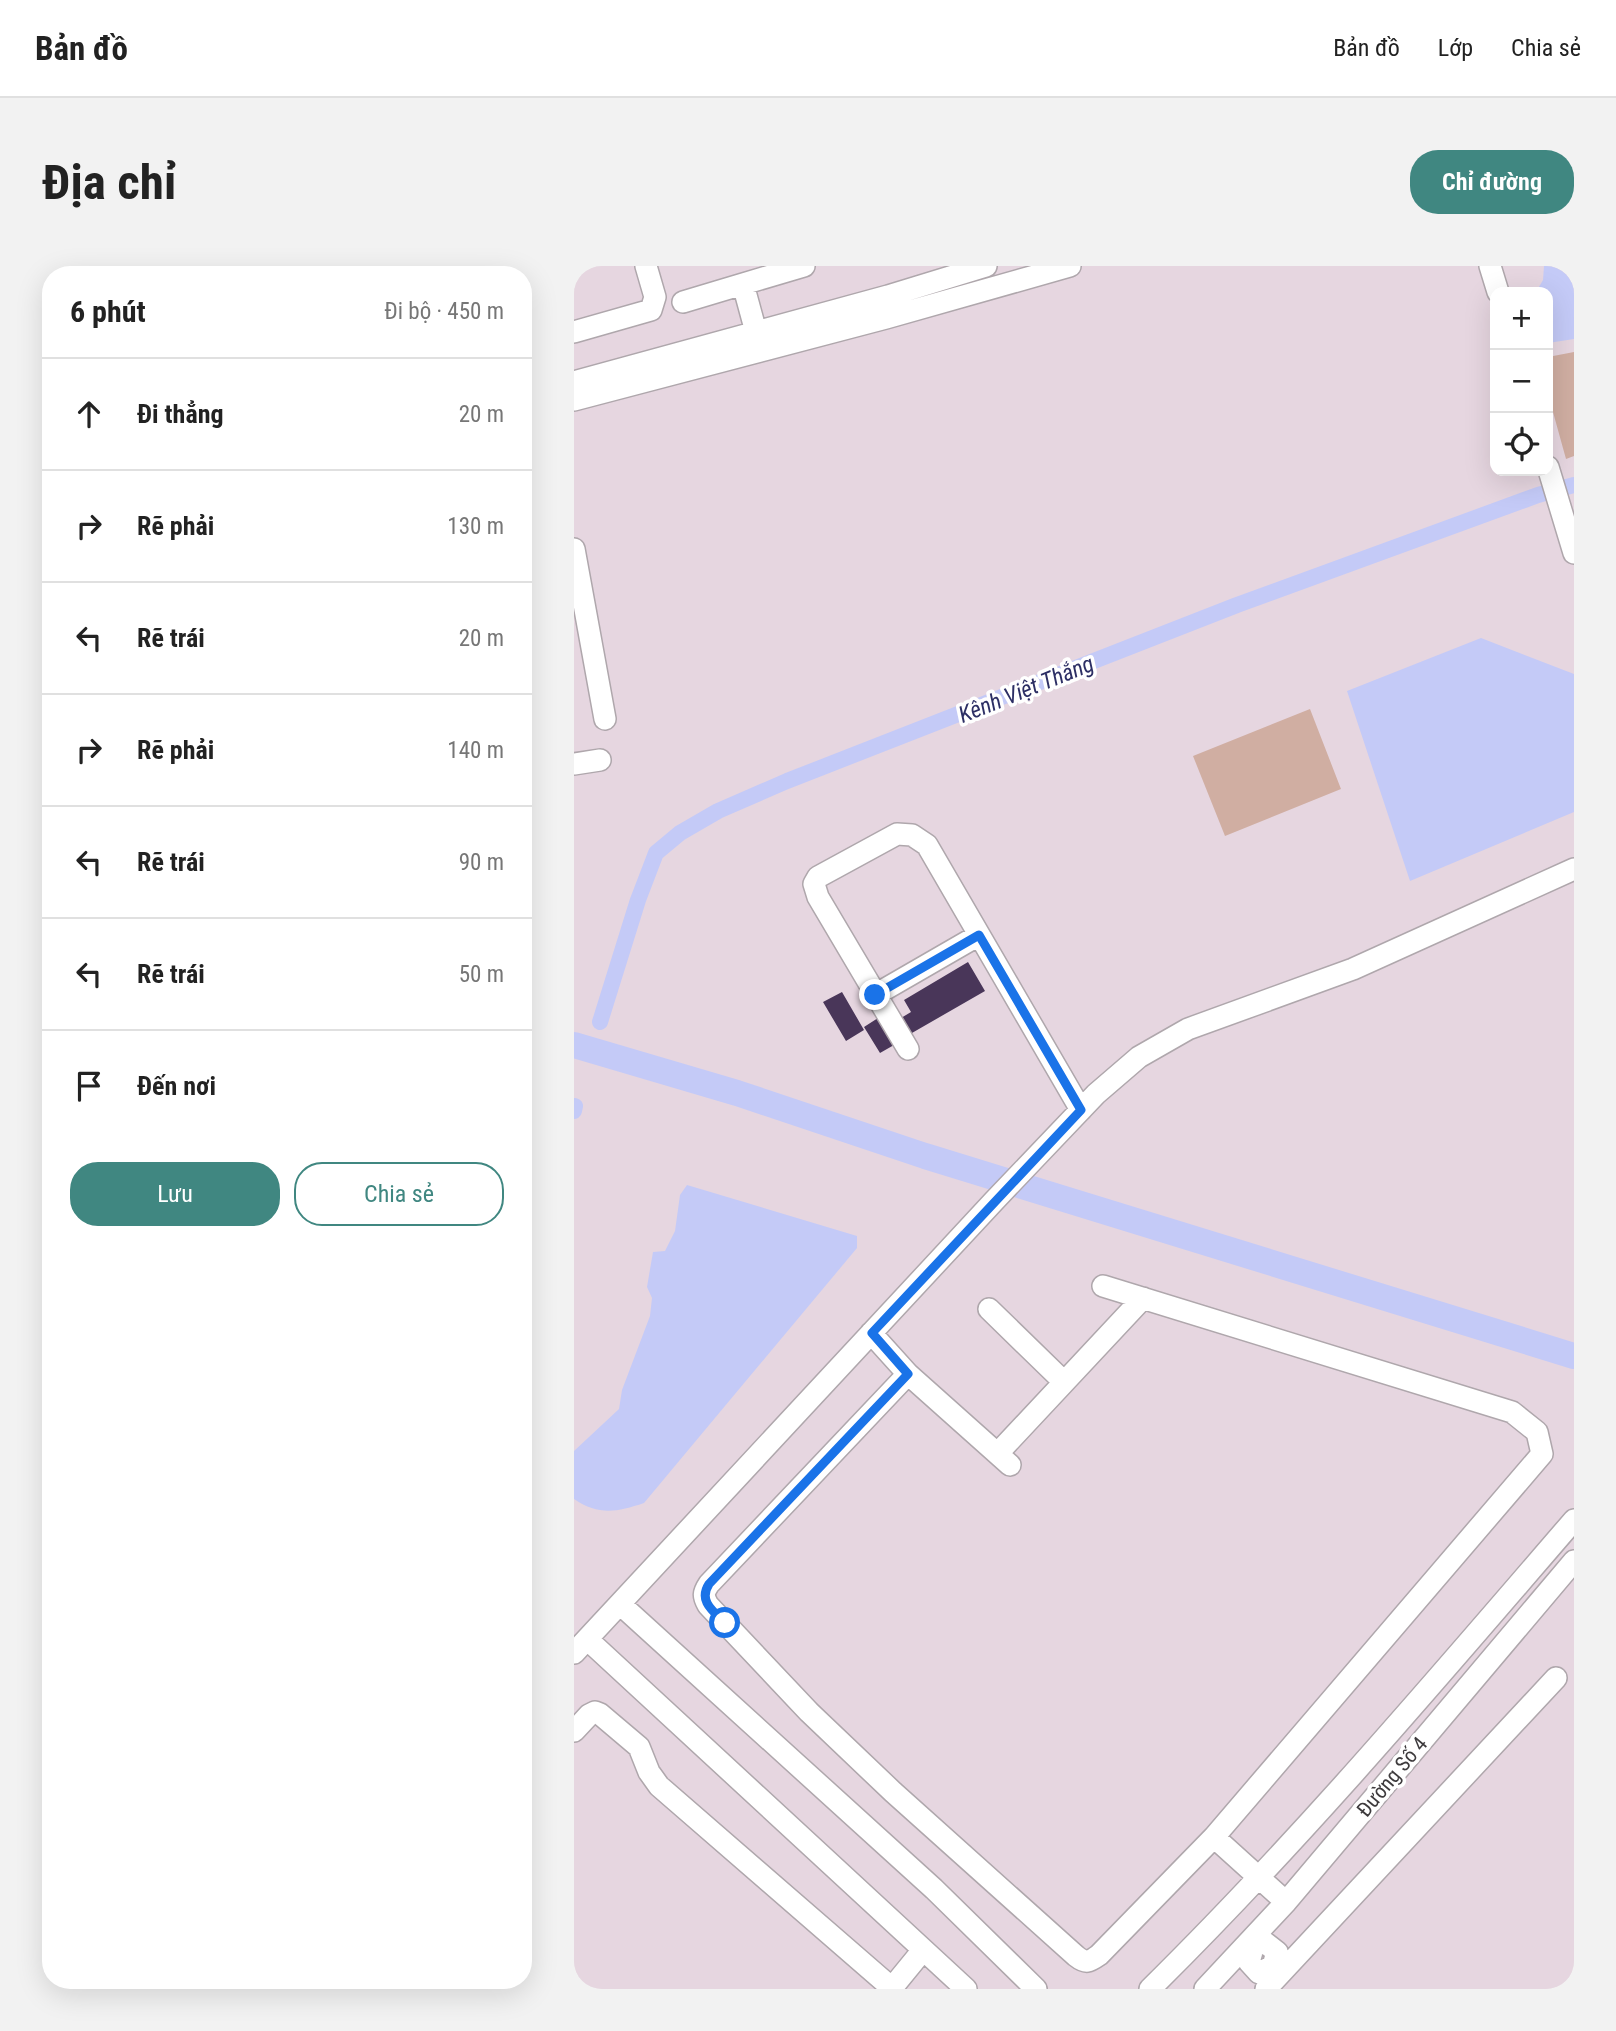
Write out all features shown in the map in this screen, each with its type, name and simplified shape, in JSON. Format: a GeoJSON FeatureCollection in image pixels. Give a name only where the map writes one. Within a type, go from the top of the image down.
{"type":"FeatureCollection","features":[{"type":"Feature","properties":{"kind":"street"},"geometry":{"type":"LineString","coordinates":[[574,332],[651,310],[655,297],[646,266]]}},
{"type":"Feature","properties":{"kind":"street"},"geometry":{"type":"LineString","coordinates":[[683,302],[804,266]]}},
{"type":"Feature","properties":{"kind":"street"},"geometry":{"type":"LineString","coordinates":[[574,382],[888,296],[986,266]]}},
{"type":"Feature","properties":{"kind":"street"},"geometry":{"type":"LineString","coordinates":[[574,400],[887,318],[1070,266]]}},
{"type":"Feature","properties":{"kind":"street"},"geometry":{"type":"LineString","coordinates":[[1490,266],[1496,287]]}},
{"type":"Feature","properties":{"kind":"street"},"geometry":{"type":"LineString","coordinates":[[743,284],[756,332]]}},
{"type":"Feature","properties":{"kind":"street"},"geometry":{"type":"LineString","coordinates":[[1550,476],[1574,554]]}},
{"type":"Feature","properties":{"kind":"street"},"geometry":{"type":"LineString","coordinates":[[574,549],[605,719]]}},
{"type":"Feature","properties":{"kind":"street"},"geometry":{"type":"LineString","coordinates":[[574,764],[600,760]]}},
{"type":"Feature","properties":{"kind":"street"},"geometry":{"type":"LineString","coordinates":[[908,1049],[818,897],[814,884],[818,877],[897,834],[912,835],[928,845],[1081,1110]]}},
{"type":"Feature","properties":{"kind":"street"},"geometry":{"type":"LineString","coordinates":[[966,1989],[580,1646],[994,1201],[1081,1110],[1139,1057],[1188,1029],[1353,969],[1574,869]]}},
{"type":"Feature","properties":{"kind":"street"},"geometry":{"type":"LineString","coordinates":[[875,995],[979,935]]}},
{"type":"Feature","properties":{"kind":"street"},"geometry":{"type":"LineString","coordinates":[[908,1374],[709,1584],[704,1592],[708,1605],[809,1712],[893,1792],[1083,1962],[1089,1962],[1099,1955],[1214,1837],[1542,1454],[1537,1432],[1512,1412],[1103,1286]]}},
{"type":"Feature","properties":{"kind":"street"},"geometry":{"type":"LineString","coordinates":[[872,1333],[908,1374],[1004,1459],[1064,1382],[1143,1298]]}},
{"type":"Feature","properties":{"kind":"street"},"geometry":{"type":"LineString","coordinates":[[989,1309],[1064,1382]]}},
{"type":"Feature","properties":{"kind":"street"},"geometry":{"type":"LineString","coordinates":[[1150,1989],[1207,1932],[1373,1754],[1574,1520]]}},
{"type":"Feature","properties":{"kind":"street","name":"Đường Số 4"},"geometry":{"type":"LineString","coordinates":[[1205,1989],[1286,1902],[1574,1561]]}},
{"type":"Feature","properties":{"kind":"street"},"geometry":{"type":"LineString","coordinates":[[620,1604],[934,1889],[1036,1989]]}},
{"type":"Feature","properties":{"kind":"street"},"geometry":{"type":"LineString","coordinates":[[1266,1989],[1276,1969],[1556,1678]]}},
{"type":"Feature","properties":{"kind":"street"},"geometry":{"type":"LineString","coordinates":[[574,1731],[589,1715],[595,1712],[600,1714],[639,1747],[649,1772],[659,1786],[886,1983],[899,1986],[923,1950]]}},
{"type":"Feature","properties":{"kind":"street"},"geometry":{"type":"LineString","coordinates":[[1214,1837],[1286,1902]]}},
{"type":"Feature","properties":{"kind":"street"},"geometry":{"type":"LineString","coordinates":[[1207,1932],[1245,1949],[1264,1941],[1277,1952],[1276,1969]]}},
{"type":"Feature","properties":{"kind":"shaded area"},"geometry":{"type":"Polygon","coordinates":[[[574,266],[1574,266],[1574,1989],[574,1989],[574,266]]]}},
{"type":"Feature","properties":{"kind":"shaded area"},"geometry":{"type":"Polygon","coordinates":[[[1574,352],[1574,456],[1566,459],[1553,412],[1553,356],[1574,352]]]}},
{"type":"Feature","properties":{"kind":"shaded area"},"geometry":{"type":"Polygon","coordinates":[[[1310,709],[1341,789],[1225,836],[1193,756],[1310,709]]]}},
{"type":"Feature","properties":{"kind":"water"},"geometry":{"type":"Polygon","coordinates":[[[1544,266],[1574,266],[1574,339],[1553,342],[1553,287],[1539,287],[1543,280],[1544,266]]]}},
{"type":"Feature","properties":{"kind":"water"},"geometry":{"type":"Polygon","coordinates":[[[1481,638],[1574,674],[1574,812],[1410,881],[1347,691],[1481,638]]]}},
{"type":"Feature","properties":{"kind":"water"},"geometry":{"type":"Polygon","coordinates":[[[687,1185],[857,1236],[857,1248],[644,1503],[608,1511],[592,1508],[574,1499],[574,1451],[619,1409],[622,1390],[650,1316],[652,1298],[647,1287],[653,1252],[665,1251],[675,1231],[680,1195],[687,1185]]]}},
{"type":"Feature","properties":{"kind":"building"},"geometry":{"type":"Polygon","coordinates":[[[968,962],[985,991],[905,1037],[896,1021],[911,1012],[904,1000],[968,962]]]}},
{"type":"Feature","properties":{"kind":"building"},"geometry":{"type":"Polygon","coordinates":[[[842,992],[864,1030],[846,1041],[823,1002],[842,992]]]}},
{"type":"Feature","properties":{"kind":"building"},"geometry":{"type":"Polygon","coordinates":[[[878,1018],[894,1045],[880,1053],[864,1027],[878,1018]]]}},
{"type":"Feature","properties":{"kind":"waterway","name":"Kênh Việt Thắng"},"geometry":{"type":"LineString","coordinates":[[600,1022],[638,900],[656,853],[680,833],[718,811],[787,781],[1237,605],[1538,495],[1574,485]]}},
{"type":"Feature","properties":{"kind":"waterway"},"geometry":{"type":"LineString","coordinates":[[574,1045],[737,1093],[925,1156],[1574,1356]]}},
{"type":"Feature","properties":{"kind":"waterway","name":"Kênh Việt Thắng"},"geometry":{"type":"LineString","coordinates":[[574,1111],[575,1106]]}},
{"type":"Feature","properties":{"kind":"route"},"geometry":{"type":"LineString","coordinates":[[725,1623],[704,1598],[709,1584],[908,1374],[872,1333],[1081,1110],[979,935],[875,995]]}}]}
